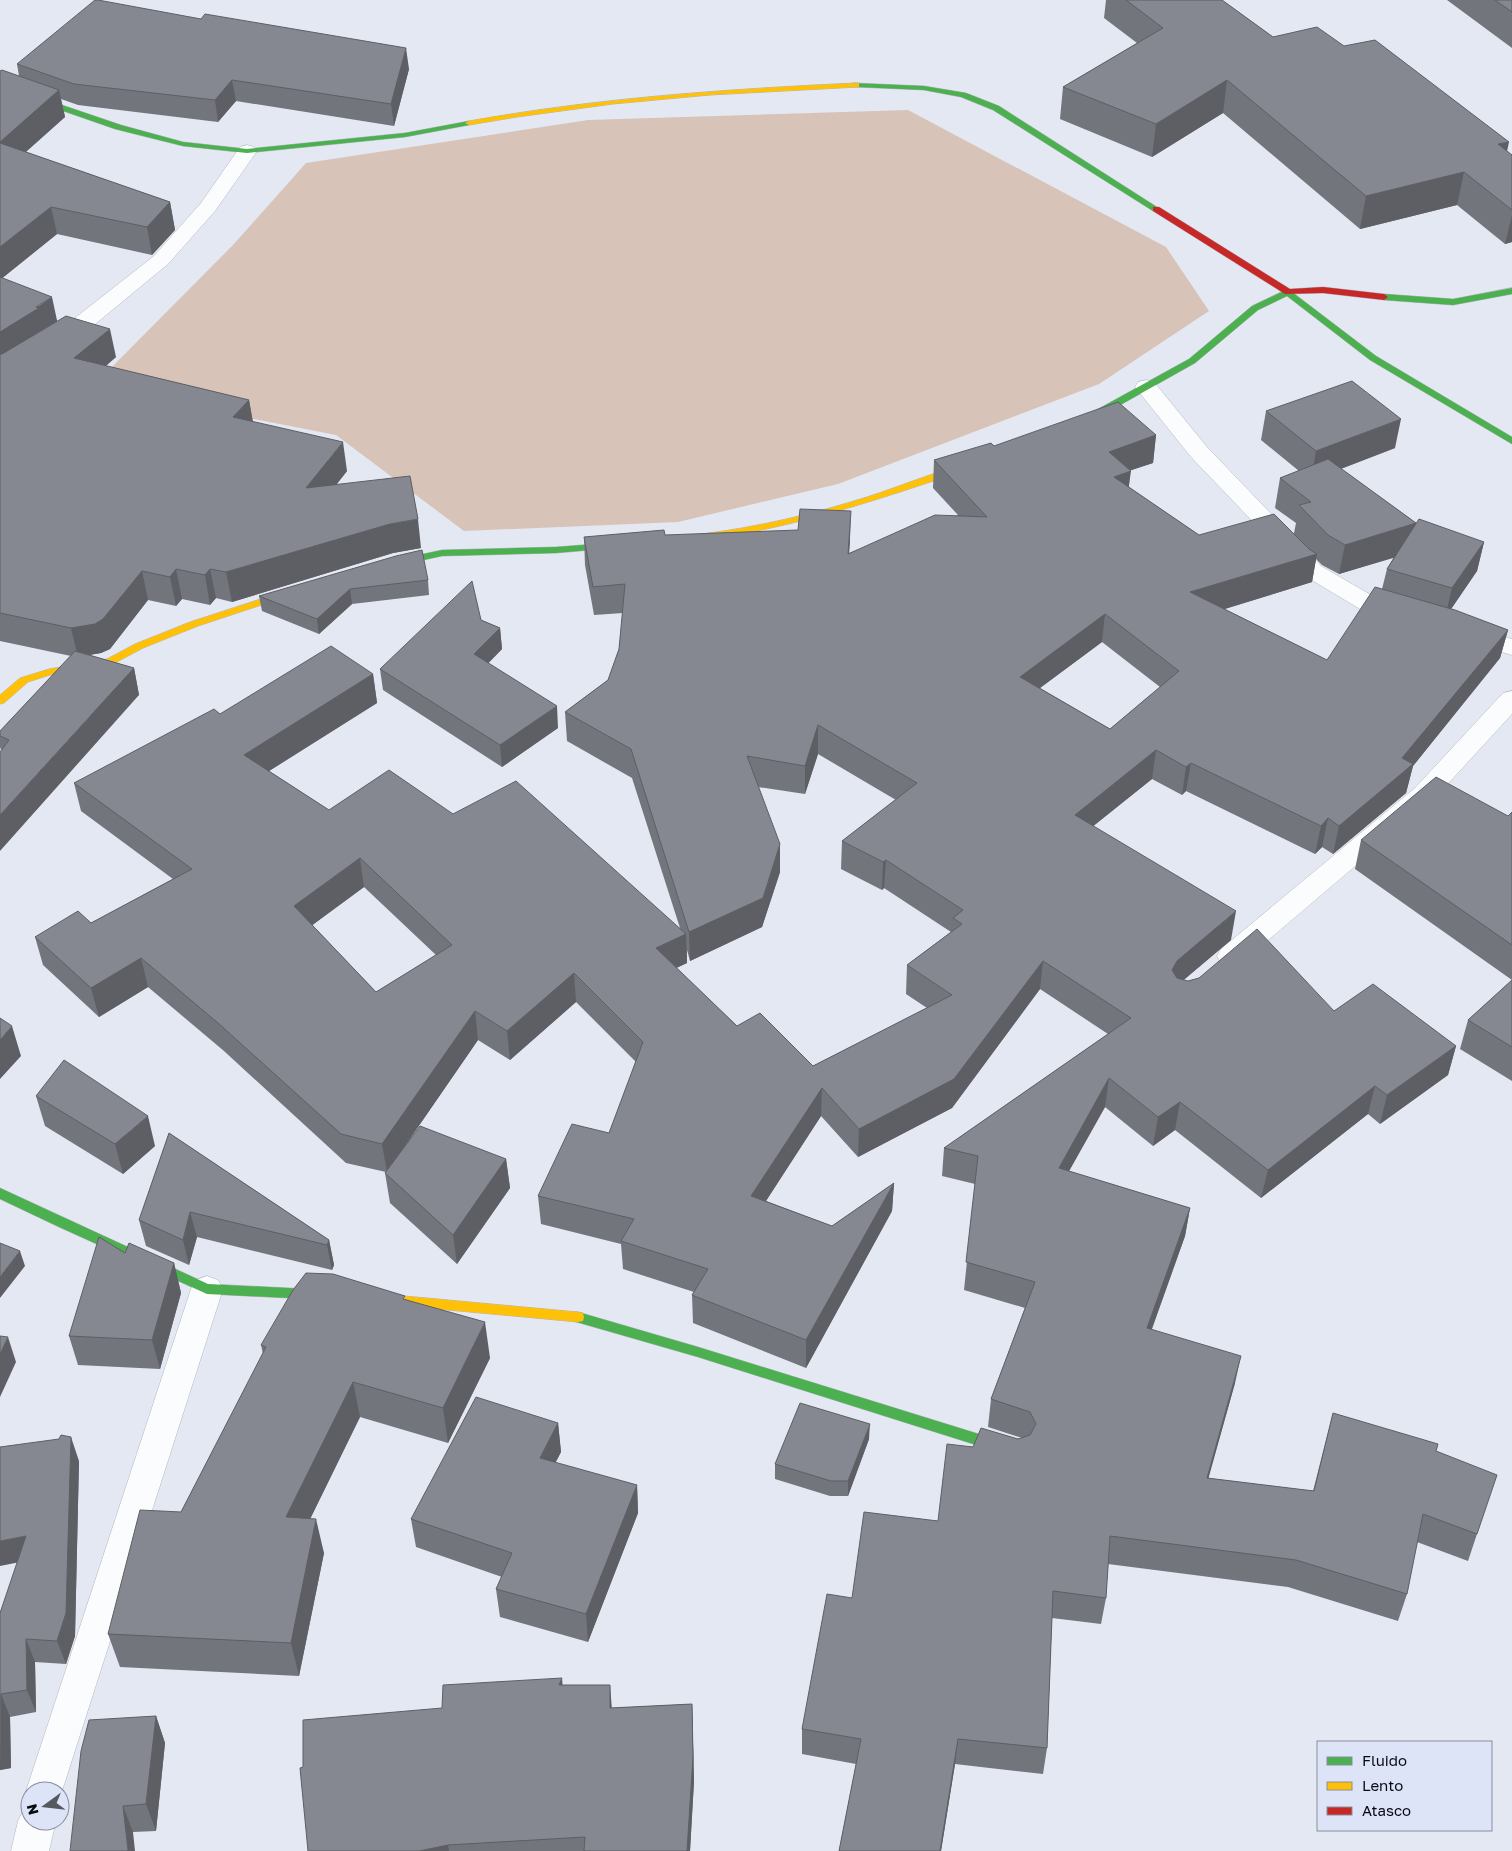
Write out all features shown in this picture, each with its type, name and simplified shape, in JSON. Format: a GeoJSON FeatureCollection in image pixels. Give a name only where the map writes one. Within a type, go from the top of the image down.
{"type":"FeatureCollection","features":[{"type":"Feature","properties":{"kind":"street"},"geometry":{"type":"LineString","coordinates":[[0,86],[118,127],[183,144],[247,151],[302,147],[405,135],[534,110],[692,93],[857,85],[924,88],[963,95],[996,108],[1288,292],[1374,358],[1512,441]]}},
{"type":"Feature","properties":{"kind":"street"},"geometry":{"type":"LineString","coordinates":[[0,376],[69,334],[161,260],[208,206],[247,151]]}},
{"type":"Feature","properties":{"kind":"street"},"geometry":{"type":"LineString","coordinates":[[1077,422],[1103,411],[1192,361],[1255,308],[1288,292],[1322,290],[1408,300],[1453,302],[1512,291]]}},
{"type":"Feature","properties":{"kind":"street"},"geometry":{"type":"LineString","coordinates":[[1146,387],[1199,452],[1313,571],[1374,607],[1420,620]]}},
{"type":"Feature","properties":{"kind":"street"},"geometry":{"type":"LineString","coordinates":[[694,538],[733,534],[803,520],[979,462]]}},
{"type":"Feature","properties":{"kind":"street"},"geometry":{"type":"LineString","coordinates":[[378,567],[442,553],[546,551],[634,544]]}},
{"type":"Feature","properties":{"kind":"street"},"geometry":{"type":"LineString","coordinates":[[0,702],[24,680],[49,672],[92,666],[111,661],[140,646],[194,624],[306,588]]}},
{"type":"Feature","properties":{"kind":"street"},"geometry":{"type":"LineString","coordinates":[[1447,629],[1512,647]]}},
{"type":"Feature","properties":{"kind":"street"},"geometry":{"type":"LineString","coordinates":[[1213,972],[1424,794],[1512,699]]}},
{"type":"Feature","properties":{"kind":"street"},"geometry":{"type":"LineString","coordinates":[[0,1193],[63,1224],[207,1289],[339,1295]]}},
{"type":"Feature","properties":{"kind":"street"},"geometry":{"type":"LineString","coordinates":[[47,1781],[207,1289]]}},
{"type":"Feature","properties":{"kind":"street"},"geometry":{"type":"LineString","coordinates":[[358,1296],[571,1315],[698,1352],[1014,1451]]}},
{"type":"Feature","properties":{"kind":"street"},"geometry":{"type":"LineString","coordinates":[[30,1851],[35,1831]]}},
{"type":"Feature","properties":{"kind":"shaded area"},"geometry":{"type":"Polygon","coordinates":[[[908,110],[1166,247],[1209,311],[1099,384],[838,484],[678,522],[464,531],[336,435],[141,397],[105,374],[233,245],[306,163],[588,120],[908,110]]]}},
{"type":"Feature","properties":{"kind":"building"},"geometry":{"type":"Polygon","coordinates":[[[95,0],[201,19],[205,14],[406,48],[391,104],[232,80],[215,100],[74,84],[17,64],[95,0]]]}},
{"type":"Feature","properties":{"kind":"building"},"geometry":{"type":"Polygon","coordinates":[[[1126,0],[1222,0],[1273,37],[1317,27],[1344,46],[1375,40],[1509,142],[1498,144],[1512,155],[1512,210],[1464,172],[1366,196],[1227,80],[1156,124],[1063,87],[1163,28],[1126,0]]]}},
{"type":"Feature","properties":{"kind":"building"},"geometry":{"type":"Polygon","coordinates":[[[1495,0],[1512,0],[1512,12],[1495,0]]]}},
{"type":"Feature","properties":{"kind":"building"},"geometry":{"type":"Polygon","coordinates":[[[2,70],[59,90],[0,142],[0,71],[2,70]]]}},
{"type":"Feature","properties":{"kind":"building"},"geometry":{"type":"Polygon","coordinates":[[[0,143],[170,202],[147,227],[51,207],[0,247],[0,143]]]}},
{"type":"Feature","properties":{"kind":"building"},"geometry":{"type":"Polygon","coordinates":[[[0,277],[52,297],[36,307],[39,308],[0,332],[0,277]]]}},
{"type":"Feature","properties":{"kind":"building"},"geometry":{"type":"Polygon","coordinates":[[[66,316],[110,329],[74,358],[249,400],[233,417],[343,442],[306,488],[410,476],[418,519],[390,524],[226,572],[210,569],[205,575],[176,569],[170,577],[142,571],[103,619],[95,624],[71,628],[0,613],[0,354],[66,316]]]}},
{"type":"Feature","properties":{"kind":"building"},"geometry":{"type":"Polygon","coordinates":[[[1352,381],[1401,419],[1316,451],[1266,411],[1352,381]]]}},
{"type":"Feature","properties":{"kind":"building"},"geometry":{"type":"Polygon","coordinates":[[[1118,402],[1156,435],[1109,452],[1131,471],[1114,477],[1199,535],[1274,514],[1309,549],[1317,554],[1190,592],[1327,660],[1375,587],[1455,610],[1508,630],[1402,758],[1413,764],[1339,826],[1328,818],[1321,826],[1191,763],[1186,767],[1156,750],[1075,815],[1236,911],[1177,961],[1172,970],[1177,978],[1188,981],[1199,978],[1257,929],[1334,1011],[1373,984],[1456,1046],[1387,1095],[1375,1086],[1268,1170],[1180,1102],[1158,1117],[1109,1078],[1059,1168],[1190,1208],[1147,1328],[1241,1356],[1207,1478],[1314,1491],[1333,1413],[1438,1444],[1436,1451],[1497,1475],[1477,1534],[1423,1514],[1407,1594],[1296,1560],[1110,1536],[1106,1598],[1053,1591],[1047,1748],[958,1739],[940,1851],[839,1851],[861,1739],[802,1729],[827,1594],[852,1598],[864,1512],[938,1521],[947,1444],[973,1447],[981,1428],[1018,1439],[1030,1435],[1036,1424],[1030,1412],[991,1399],[1035,1282],[966,1262],[978,1156],[944,1148],[1131,1018],[1043,961],[954,1079],[859,1129],[822,1088],[751,1196],[832,1226],[894,1183],[806,1340],[692,1295],[708,1269],[621,1241],[634,1219],[538,1196],[572,1124],[609,1133],[643,1042],[574,973],[507,1031],[475,1011],[382,1144],[341,1134],[218,1023],[141,958],[91,988],[35,937],[78,911],[91,923],[192,869],[74,783],[214,709],[220,714],[331,646],[373,674],[244,755],[329,810],[389,770],[453,814],[516,781],[686,934],[656,948],[737,1026],[760,1013],[813,1066],[952,995],[907,965],[962,924],[953,918],[963,910],[886,860],[883,862],[842,841],[917,783],[818,725],[805,766],[747,756],[780,844],[763,898],[689,932],[631,749],[565,712],[608,680],[619,649],[625,584],[593,587],[584,537],[664,530],[665,535],[798,530],[800,509],[851,511],[848,554],[935,515],[987,517],[934,460],[991,443],[994,446],[1118,402]],[[1105,614],[1020,677],[1110,729],[1179,671],[1105,614]],[[360,858],[294,906],[376,992],[452,945],[360,858]]]}},
{"type":"Feature","properties":{"kind":"building"},"geometry":{"type":"Polygon","coordinates":[[[1328,459],[1416,523],[1345,545],[1328,535],[1299,505],[1311,502],[1280,478],[1328,459]]]}},
{"type":"Feature","properties":{"kind":"building"},"geometry":{"type":"Polygon","coordinates":[[[1419,519],[1484,542],[1452,588],[1387,569],[1419,519]]]}},
{"type":"Feature","properties":{"kind":"building"},"geometry":{"type":"Polygon","coordinates":[[[422,550],[428,580],[350,589],[317,619],[259,596],[396,556],[422,550]]]}},
{"type":"Feature","properties":{"kind":"building"},"geometry":{"type":"Polygon","coordinates":[[[472,581],[481,620],[500,628],[474,654],[557,706],[500,745],[380,669],[472,581]]]}},
{"type":"Feature","properties":{"kind":"building"},"geometry":{"type":"Polygon","coordinates":[[[75,651],[134,668],[0,815],[0,752],[9,740],[0,736],[0,731],[75,651]]]}},
{"type":"Feature","properties":{"kind":"building"},"geometry":{"type":"Polygon","coordinates":[[[1436,777],[1508,816],[1512,812],[1512,945],[1361,840],[1436,777]]]}},
{"type":"Feature","properties":{"kind":"building"},"geometry":{"type":"Polygon","coordinates":[[[1512,980],[1512,1047],[1468,1020],[1512,980]]]}},
{"type":"Feature","properties":{"kind":"building"},"geometry":{"type":"Polygon","coordinates":[[[0,1018],[12,1026],[0,1040],[0,1018]]]}},
{"type":"Feature","properties":{"kind":"building"},"geometry":{"type":"Polygon","coordinates":[[[64,1060],[148,1116],[115,1144],[36,1096],[64,1060]]]}},
{"type":"Feature","properties":{"kind":"building"},"geometry":{"type":"Polygon","coordinates":[[[420,1126],[506,1159],[453,1235],[385,1173],[420,1126]]]}},
{"type":"Feature","properties":{"kind":"building"},"geometry":{"type":"Polygon","coordinates":[[[169,1133],[329,1240],[327,1245],[190,1212],[183,1240],[139,1220],[169,1133]]]}},
{"type":"Feature","properties":{"kind":"building"},"geometry":{"type":"Polygon","coordinates":[[[99,1237],[125,1253],[129,1243],[174,1263],[152,1340],[69,1336],[99,1237]]]}},
{"type":"Feature","properties":{"kind":"building"},"geometry":{"type":"Polygon","coordinates":[[[0,1243],[20,1251],[0,1277],[0,1243]]]}},
{"type":"Feature","properties":{"kind":"building"},"geometry":{"type":"Polygon","coordinates":[[[306,1273],[333,1274],[405,1296],[403,1299],[485,1322],[443,1408],[353,1382],[286,1517],[316,1519],[291,1643],[108,1634],[140,1510],[181,1512],[266,1347],[261,1345],[293,1290],[306,1273]]]}},
{"type":"Feature","properties":{"kind":"building"},"geometry":{"type":"Polygon","coordinates":[[[0,1336],[8,1337],[0,1354],[0,1336]]]}},
{"type":"Feature","properties":{"kind":"building"},"geometry":{"type":"Polygon","coordinates":[[[476,1397],[558,1423],[540,1458],[637,1485],[586,1614],[496,1589],[512,1553],[411,1519],[476,1397]]]}},
{"type":"Feature","properties":{"kind":"building"},"geometry":{"type":"Polygon","coordinates":[[[800,1403],[870,1424],[848,1481],[831,1481],[775,1464],[800,1403]]]}},
{"type":"Feature","properties":{"kind":"building"},"geometry":{"type":"Polygon","coordinates":[[[61,1435],[71,1437],[66,1613],[57,1641],[26,1639],[27,1690],[1,1694],[0,1745],[0,1613],[26,1536],[0,1541],[0,1447],[59,1439],[61,1435]]]}},
{"type":"Feature","properties":{"kind":"building"},"geometry":{"type":"Polygon","coordinates":[[[562,1678],[559,1685],[610,1685],[610,1708],[692,1704],[693,1757],[687,1851],[584,1851],[585,1837],[448,1845],[419,1851],[308,1851],[300,1768],[303,1767],[303,1720],[442,1708],[443,1685],[562,1678]]]}},
{"type":"Feature","properties":{"kind":"building"},"geometry":{"type":"Polygon","coordinates":[[[156,1716],[146,1804],[123,1806],[128,1851],[70,1851],[81,1751],[89,1720],[156,1716]]]}},
{"type":"Feature","properties":{"kind":"traffic: fast"},"geometry":{"type":"LineString","coordinates":[[856,85],[924,88],[963,95],[996,108],[1156,209]]}},
{"type":"Feature","properties":{"kind":"traffic: fast"},"geometry":{"type":"LineString","coordinates":[[0,86],[118,127],[183,144],[247,151],[405,135],[469,123]]}},
{"type":"Feature","properties":{"kind":"traffic: fast"},"geometry":{"type":"LineString","coordinates":[[1384,297],[1453,302],[1512,291]]}},
{"type":"Feature","properties":{"kind":"traffic: fast"},"geometry":{"type":"LineString","coordinates":[[1085,419],[1103,411],[1192,361],[1255,308],[1288,292],[1373,358],[1512,441]]}},
{"type":"Feature","properties":{"kind":"traffic: fast"},"geometry":{"type":"LineString","coordinates":[[386,565],[442,553],[556,550],[622,545]]}},
{"type":"Feature","properties":{"kind":"traffic: fast"},"geometry":{"type":"LineString","coordinates":[[0,1193],[63,1224],[207,1289],[329,1295]]}},
{"type":"Feature","properties":{"kind":"traffic: fast"},"geometry":{"type":"LineString","coordinates":[[578,1317],[698,1352],[1011,1450]]}},
{"type":"Feature","properties":{"kind":"traffic: slow"},"geometry":{"type":"LineString","coordinates":[[469,123],[565,107],[662,97],[856,85]]}},
{"type":"Feature","properties":{"kind":"traffic: slow"},"geometry":{"type":"LineString","coordinates":[[702,537],[737,533],[804,518],[870,499],[969,466]]}},
{"type":"Feature","properties":{"kind":"traffic: slow"},"geometry":{"type":"LineString","coordinates":[[0,701],[24,680],[49,672],[92,666],[111,661],[139,646],[194,624],[295,591]]}},
{"type":"Feature","properties":{"kind":"traffic: slow"},"geometry":{"type":"LineString","coordinates":[[372,1298],[578,1317]]}},
{"type":"Feature","properties":{"kind":"traffic: jam"},"geometry":{"type":"LineString","coordinates":[[1156,209],[1288,292],[1323,290],[1384,297]]}}]}
